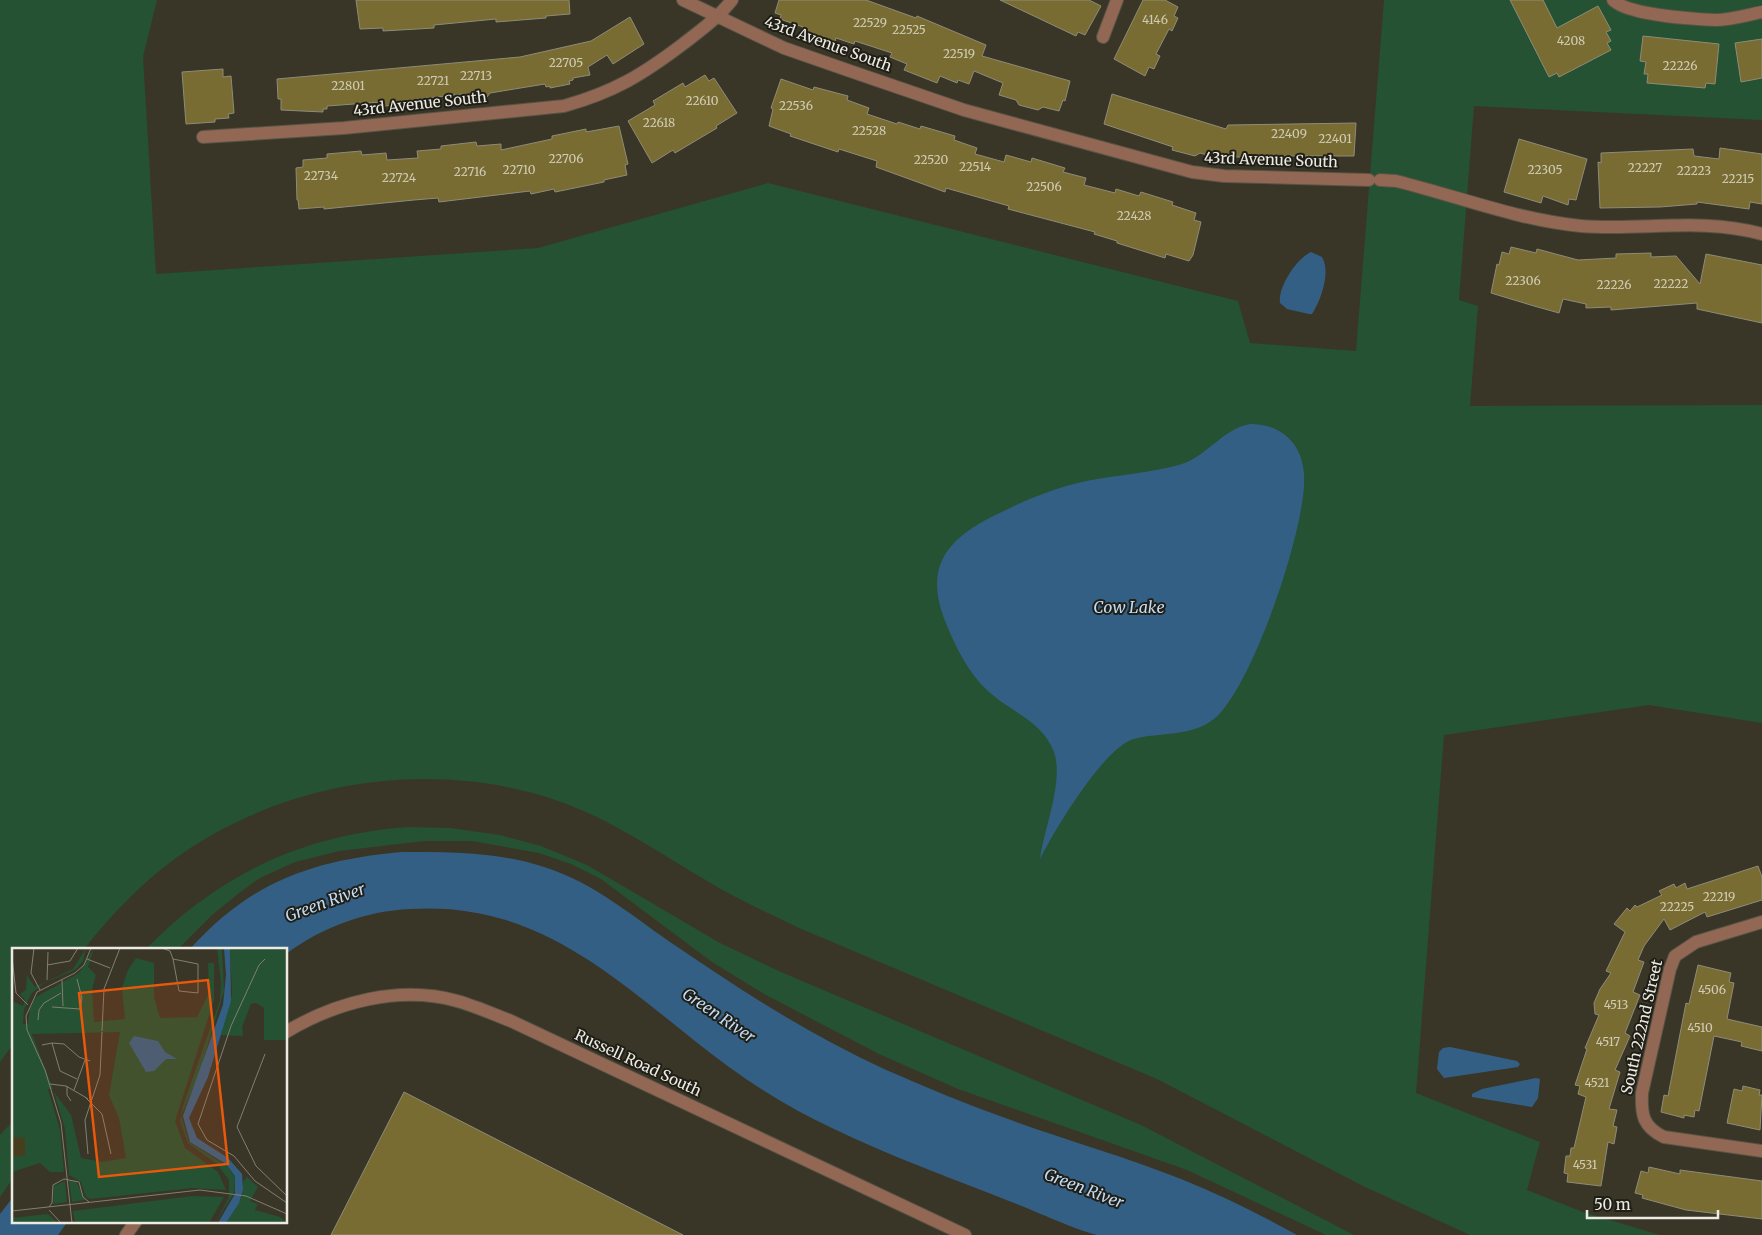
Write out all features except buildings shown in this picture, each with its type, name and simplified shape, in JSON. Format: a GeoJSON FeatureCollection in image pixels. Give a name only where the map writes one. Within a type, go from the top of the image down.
{"type":"FeatureCollection","features":[{"type":"Feature","properties":{"kind":"street"},"geometry":{"type":"LineString","coordinates":[[683,0],[718,18],[732,0]]}},
{"type":"Feature","properties":{"kind":"street"},"geometry":{"type":"LineString","coordinates":[[1104,36],[1117,0]]}},
{"type":"Feature","properties":{"kind":"street"},"geometry":{"type":"LineString","coordinates":[[1615,2],[1645,13],[1717,20],[1762,12]]}},
{"type":"Feature","properties":{"kind":"street","name":"43rd Avenue South"},"geometry":{"type":"LineString","coordinates":[[203,137],[344,128],[564,106],[593,98],[621,86],[646,72],[718,18],[784,48],[964,110],[1192,172],[1224,176],[1396,181],[1554,223],[1583,226],[1666,224],[1732,227],[1762,234]]}},
{"type":"Feature","properties":{"kind":"street","name":"South 222nd Street"},"geometry":{"type":"LineString","coordinates":[[1762,922],[1696,942],[1675,956],[1670,969],[1642,1093],[1641,1108],[1645,1122],[1652,1132],[1679,1141],[1762,1151]]}},
{"type":"Feature","properties":{"kind":"street","name":"Russell Road South"},"geometry":{"type":"LineString","coordinates":[[288,1031],[327,1012],[378,997],[427,995],[456,1000],[511,1021],[965,1235]]}},
{"type":"Feature","properties":{"kind":"street"},"geometry":{"type":"LineString","coordinates":[[126,1235],[135,1222]]}},
{"type":"Feature","properties":{"kind":"green space"},"geometry":{"type":"Polygon","coordinates":[[[0,0],[157,0],[143,57],[156,274],[538,248],[768,183],[1238,301],[1250,343],[1356,351],[1384,0],[1762,0],[1762,120],[1474,106],[1459,300],[1478,306],[1470,406],[1762,405],[1762,723],[1649,705],[1444,735],[1416,1093],[1540,1142],[1527,1190],[1583,1212],[1660,1235],[1470,1235],[1363,1186],[1157,1079],[799,928],[731,895],[638,839],[583,811],[518,789],[470,781],[422,779],[373,782],[325,791],[279,804],[234,823],[192,847],[162,869],[108,920],[85,948],[12,948],[12,1046],[0,1062],[0,0]]]}},
{"type":"Feature","properties":{"kind":"green space"},"geometry":{"type":"Polygon","coordinates":[[[407,827],[450,828],[500,835],[541,846],[587,865],[720,943],[781,972],[1141,1125],[1354,1235],[1326,1235],[1187,1170],[958,1089],[879,1054],[764,994],[712,962],[601,879],[571,864],[539,853],[472,841],[424,841],[339,851],[295,862],[260,878],[211,916],[179,948],[147,948],[203,899],[265,863],[298,849],[369,831],[407,827]]]}},
{"type":"Feature","properties":{"kind":"green space"},"geometry":{"type":"Polygon","coordinates":[[[12,1122],[12,1180],[0,1197],[0,1135],[12,1122]]]}},
{"type":"Feature","properties":{"kind":"water"},"geometry":{"type":"Polygon","coordinates":[[[1311,252],[1322,257],[1326,270],[1324,286],[1319,301],[1312,314],[1309,314],[1287,309],[1280,303],[1280,297],[1289,274],[1311,252]]]}},
{"type":"Feature","properties":{"kind":"water","name":"Cow Lake"},"geometry":{"type":"Polygon","coordinates":[[[1250,424],[1271,427],[1288,437],[1299,453],[1304,474],[1303,498],[1287,565],[1275,604],[1245,675],[1229,702],[1214,719],[1205,725],[1185,731],[1134,739],[1122,745],[1109,757],[1081,791],[1040,859],[1057,777],[1054,752],[1049,741],[1033,724],[995,697],[980,683],[959,652],[940,605],[937,585],[939,568],[946,554],[956,541],[970,529],[1027,500],[1056,489],[1086,481],[1179,465],[1198,456],[1231,431],[1250,424]]]}},
{"type":"Feature","properties":{"kind":"water","name":"Green River"},"geometry":{"type":"Polygon","coordinates":[[[402,852],[492,856],[527,862],[563,874],[598,892],[754,997],[805,1028],[857,1056],[899,1076],[1029,1127],[1181,1179],[1240,1205],[1297,1235],[1097,1235],[923,1168],[834,1129],[767,1093],[729,1067],[620,982],[583,956],[545,935],[504,919],[459,910],[394,910],[361,917],[329,928],[288,953],[288,948],[191,948],[236,906],[286,878],[312,868],[370,856],[402,852]]]}},
{"type":"Feature","properties":{"kind":"water"},"geometry":{"type":"Polygon","coordinates":[[[1450,1047],[1517,1061],[1520,1064],[1518,1067],[1444,1078],[1437,1069],[1439,1052],[1443,1048],[1450,1047]]]}},
{"type":"Feature","properties":{"kind":"water"},"geometry":{"type":"Polygon","coordinates":[[[1536,1078],[1540,1079],[1538,1098],[1532,1107],[1472,1097],[1472,1094],[1482,1089],[1536,1078]]]}},
{"type":"Feature","properties":{"kind":"water"},"geometry":{"type":"Polygon","coordinates":[[[12,1199],[12,1222],[67,1222],[58,1235],[0,1235],[0,1214],[12,1199]]]}}]}
